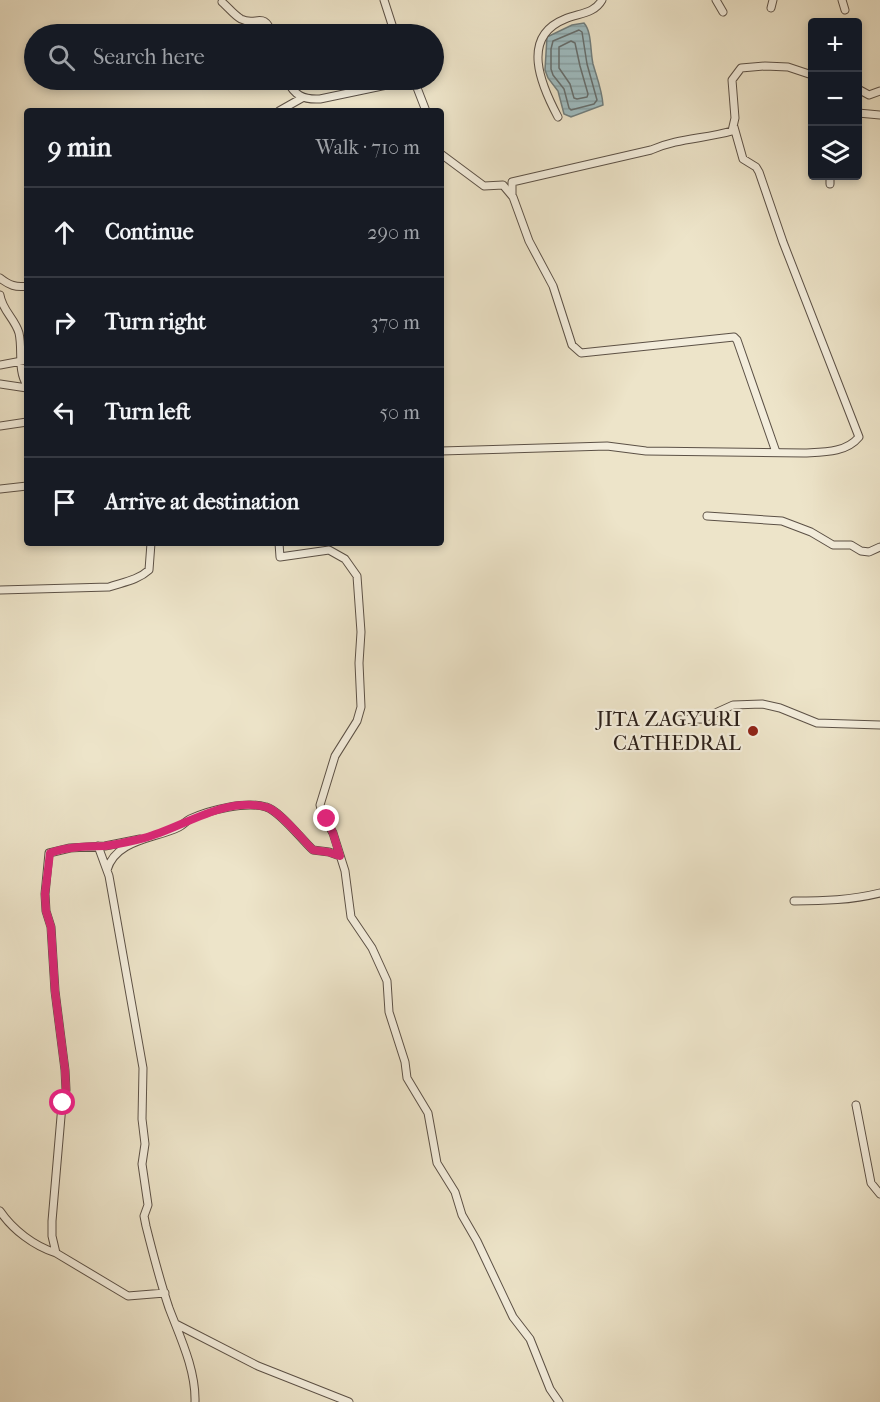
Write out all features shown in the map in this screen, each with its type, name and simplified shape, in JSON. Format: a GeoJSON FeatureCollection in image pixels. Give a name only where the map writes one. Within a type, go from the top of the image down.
{"type":"FeatureCollection","features":[{"type":"Feature","properties":{"kind":"street"},"geometry":{"type":"LineString","coordinates":[[384,0],[392,24]]}},
{"type":"Feature","properties":{"kind":"street"},"geometry":{"type":"LineString","coordinates":[[558,117],[544,91],[538,61],[542,37],[562,20],[591,11],[598,7],[602,0]]}},
{"type":"Feature","properties":{"kind":"street"},"geometry":{"type":"LineString","coordinates":[[716,0],[723,12]]}},
{"type":"Feature","properties":{"kind":"street"},"geometry":{"type":"LineString","coordinates":[[842,0],[845,10]]}},
{"type":"Feature","properties":{"kind":"street"},"geometry":{"type":"LineString","coordinates":[[222,2],[242,19],[263,20],[268,24]]}},
{"type":"Feature","properties":{"kind":"street"},"geometry":{"type":"LineString","coordinates":[[444,451],[607,446],[646,451],[824,452],[851,446],[859,437],[783,242],[759,172],[756,167],[743,159],[734,128],[732,80],[741,68],[788,67],[808,73]]}},
{"type":"Feature","properties":{"kind":"street"},"geometry":{"type":"LineString","coordinates":[[293,90],[302,98],[320,99],[363,90]]}},
{"type":"Feature","properties":{"kind":"street"},"geometry":{"type":"LineString","coordinates":[[418,90],[425,108]]}},
{"type":"Feature","properties":{"kind":"street"},"geometry":{"type":"LineString","coordinates":[[862,91],[869,95],[880,91]]}},
{"type":"Feature","properties":{"kind":"street"},"geometry":{"type":"LineString","coordinates":[[284,108],[302,98]]}},
{"type":"Feature","properties":{"kind":"street"},"geometry":{"type":"LineString","coordinates":[[862,113],[880,115]]}},
{"type":"Feature","properties":{"kind":"street"},"geometry":{"type":"LineString","coordinates":[[444,156],[484,186],[503,184],[651,150],[669,142],[719,134],[732,131],[734,128]]}},
{"type":"Feature","properties":{"kind":"street"},"geometry":{"type":"LineString","coordinates":[[512,182],[513,197],[529,241],[553,286],[572,345],[581,353],[591,354],[670,342],[734,337],[776,452]]}},
{"type":"Feature","properties":{"kind":"street"},"geometry":{"type":"LineString","coordinates":[[503,184],[513,197]]}},
{"type":"Feature","properties":{"kind":"street"},"geometry":{"type":"LineString","coordinates":[[0,278],[9,285],[24,286]]}},
{"type":"Feature","properties":{"kind":"street"},"geometry":{"type":"LineString","coordinates":[[0,295],[1,303],[18,332],[24,361],[22,374],[24,379]]}},
{"type":"Feature","properties":{"kind":"street"},"geometry":{"type":"LineString","coordinates":[[0,365],[24,361]]}},
{"type":"Feature","properties":{"kind":"street"},"geometry":{"type":"LineString","coordinates":[[0,384],[24,386]]}},
{"type":"Feature","properties":{"kind":"street"},"geometry":{"type":"LineString","coordinates":[[0,426],[24,422]]}},
{"type":"Feature","properties":{"kind":"street"},"geometry":{"type":"LineString","coordinates":[[0,489],[24,486]]}},
{"type":"Feature","properties":{"kind":"street"},"geometry":{"type":"LineString","coordinates":[[707,516],[782,522],[811,532],[833,545],[851,545],[861,551],[869,552],[880,547]]}},
{"type":"Feature","properties":{"kind":"street"},"geometry":{"type":"LineString","coordinates":[[0,590],[109,586],[142,577],[149,570],[151,546]]}},
{"type":"Feature","properties":{"kind":"street"},"geometry":{"type":"LineString","coordinates":[[279,546],[280,557],[328,550],[345,559],[357,576],[361,632],[359,663],[361,707],[357,721],[335,756],[320,805],[333,833],[345,871],[351,917],[372,948],[387,981],[389,1012],[405,1062],[407,1078],[428,1113],[437,1163],[455,1192],[462,1215],[477,1240],[513,1317],[530,1339],[550,1389],[559,1402]]}},
{"type":"Feature","properties":{"kind":"street"},"geometry":{"type":"LineString","coordinates":[[677,720],[702,718],[733,705],[762,704],[824,724],[880,725]]}},
{"type":"Feature","properties":{"kind":"street"},"geometry":{"type":"LineString","coordinates":[[56,1253],[52,1236],[52,1221],[66,1082],[62,1033],[55,991],[51,927],[45,904],[47,860],[50,853],[57,850],[140,839],[179,827],[189,819],[208,813],[235,806],[260,806],[270,807],[313,850],[340,856]]}},
{"type":"Feature","properties":{"kind":"street"},"geometry":{"type":"LineString","coordinates":[[107,870],[116,854],[140,839]]}},
{"type":"Feature","properties":{"kind":"street"},"geometry":{"type":"LineString","coordinates":[[98,846],[107,870],[142,1068],[142,1119],[145,1144],[142,1164],[148,1205],[144,1216],[192,1379],[195,1402]]}},
{"type":"Feature","properties":{"kind":"street"},"geometry":{"type":"LineString","coordinates":[[795,901],[825,902],[860,898],[880,892]]}},
{"type":"Feature","properties":{"kind":"street"},"geometry":{"type":"LineString","coordinates":[[856,1105],[871,1183],[880,1194]]}},
{"type":"Feature","properties":{"kind":"street"},"geometry":{"type":"LineString","coordinates":[[0,1211],[10,1226],[37,1244],[128,1296],[165,1293]]}},
{"type":"Feature","properties":{"kind":"street"},"geometry":{"type":"LineString","coordinates":[[176,1324],[258,1366],[349,1402]]}},
{"type":"Feature","properties":{"kind":"water"},"geometry":{"type":"Polygon","coordinates":[[[584,23],[590,36],[593,64],[603,105],[571,117],[564,114],[558,91],[545,70],[547,37],[572,25],[584,23]]]}},
{"type":"Feature","properties":{"kind":"place","name":"JITA ZAGYURI CATHEDRAL"},"geometry":{"type":"Point","coordinates":[753,731]}},
{"type":"Feature","properties":{"kind":"route"},"geometry":{"type":"LineString","coordinates":[[63,1103],[66,1090],[62,1033],[56,1003],[51,927],[46,911],[45,894],[47,860],[50,853],[57,850],[105,846],[140,839],[179,827],[189,819],[208,813],[235,806],[251,805],[270,807],[313,850],[340,856],[327,819]]}}]}
